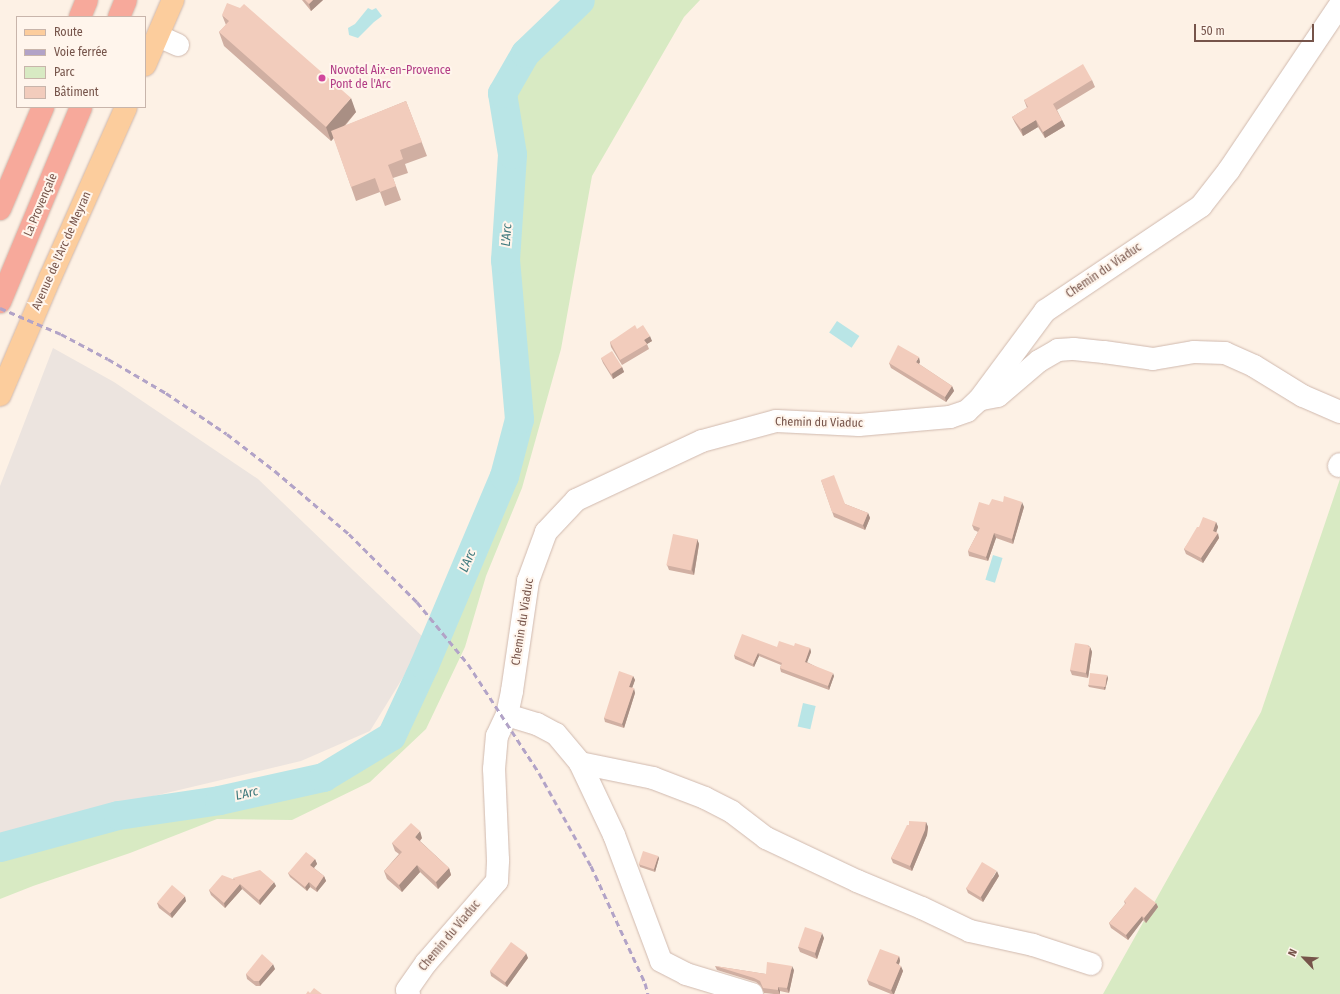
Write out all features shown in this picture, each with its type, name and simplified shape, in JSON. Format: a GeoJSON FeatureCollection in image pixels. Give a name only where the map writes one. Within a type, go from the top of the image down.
{"type":"FeatureCollection","features":[{"type":"Feature","properties":{"kind":"highway"},"geometry":{"type":"LineString","coordinates":[[80,16],[87,0]]}},
{"type":"Feature","properties":{"kind":"highway"},"geometry":{"type":"LineString","coordinates":[[119,16],[126,0]]}},
{"type":"Feature","properties":{"kind":"highway"},"geometry":{"type":"LineString","coordinates":[[0,209],[43,108]]}},
{"type":"Feature","properties":{"kind":"highway","name":"La Provençale"},"geometry":{"type":"LineString","coordinates":[[0,302],[81,108]]}},
{"type":"Feature","properties":{"kind":"main road"},"geometry":{"type":"LineString","coordinates":[[146,63],[173,0]]}},
{"type":"Feature","properties":{"kind":"main road","name":"Avenue de l'Arc de Meyran"},"geometry":{"type":"LineString","coordinates":[[0,395],[53,270],[126,108]]}},
{"type":"Feature","properties":{"kind":"street","name":"Chemin du Viaduc"},"geometry":{"type":"LineString","coordinates":[[409,994],[407,990],[426,962],[497,881],[498,860],[494,769],[497,736],[507,715],[512,691],[528,581],[546,532],[576,500],[702,441],[776,421],[859,425],[950,418],[967,410],[979,400],[1045,310],[1201,206],[1229,170],[1340,5]]}},
{"type":"Feature","properties":{"kind":"street"},"geometry":{"type":"LineString","coordinates":[[158,36],[178,45]]}},
{"type":"Feature","properties":{"kind":"street"},"geometry":{"type":"LineString","coordinates":[[979,400],[998,396],[1039,361],[1058,350],[1074,349],[1153,359],[1194,352],[1226,353],[1254,366],[1303,396],[1340,412]]}},
{"type":"Feature","properties":{"kind":"street"},"geometry":{"type":"LineString","coordinates":[[507,715],[537,724],[556,734],[580,763],[614,835],[661,961],[686,974],[752,994]]}},
{"type":"Feature","properties":{"kind":"street"},"geometry":{"type":"LineString","coordinates":[[580,763],[653,778],[705,798],[732,812],[766,838],[857,881],[922,908],[970,931],[1033,945],[1091,964]]}},
{"type":"Feature","properties":{"kind":"shaded area"},"geometry":{"type":"Polygon","coordinates":[[[53,348],[114,382],[258,479],[426,640],[370,731],[301,761],[99,809],[0,836],[0,486],[53,348]]]}},
{"type":"Feature","properties":{"kind":"green space"},"geometry":{"type":"Polygon","coordinates":[[[580,0],[700,0],[684,17],[592,176],[561,349],[522,488],[486,576],[465,647],[426,729],[370,782],[292,820],[217,819],[130,853],[33,886],[0,899],[0,847],[118,815],[219,800],[322,777],[391,736],[424,665],[504,476],[519,419],[505,260],[512,154],[502,93],[525,53],[580,0]]]}},
{"type":"Feature","properties":{"kind":"green space"},"geometry":{"type":"Polygon","coordinates":[[[1340,479],[1340,994],[1103,994],[1261,712],[1340,479]]]}},
{"type":"Feature","properties":{"kind":"water"},"geometry":{"type":"Polygon","coordinates":[[[368,8],[372,10],[376,8],[382,16],[358,38],[349,35],[348,28],[355,24],[368,8]]]}},
{"type":"Feature","properties":{"kind":"water"},"geometry":{"type":"Polygon","coordinates":[[[837,321],[859,336],[852,348],[829,333],[837,321]]]}},
{"type":"Feature","properties":{"kind":"water"},"geometry":{"type":"Polygon","coordinates":[[[993,555],[1003,558],[995,583],[985,580],[993,555]]]}},
{"type":"Feature","properties":{"kind":"water"},"geometry":{"type":"Polygon","coordinates":[[[803,703],[816,706],[810,729],[798,726],[803,703]]]}},
{"type":"Feature","properties":{"kind":"building"},"geometry":{"type":"Polygon","coordinates":[[[305,0],[313,0],[309,4],[305,0]]]}},
{"type":"Feature","properties":{"kind":"building"},"geometry":{"type":"Polygon","coordinates":[[[227,3],[240,8],[244,4],[351,98],[326,127],[219,32],[229,21],[222,15],[227,3]]]}},
{"type":"Feature","properties":{"kind":"building"},"geometry":{"type":"Polygon","coordinates":[[[1083,64],[1092,80],[1053,104],[1062,120],[1043,132],[1036,120],[1021,129],[1012,117],[1028,107],[1024,100],[1083,64]]]}},
{"type":"Feature","properties":{"kind":"building"},"geometry":{"type":"Polygon","coordinates":[[[406,101],[422,142],[400,150],[403,159],[388,165],[396,186],[380,192],[375,178],[351,187],[331,131],[406,101]]]}},
{"type":"Feature","properties":{"kind":"building"},"geometry":{"type":"Polygon","coordinates":[[[635,325],[637,329],[643,325],[650,336],[644,340],[647,344],[620,360],[610,342],[635,325]]]}},
{"type":"Feature","properties":{"kind":"building"},"geometry":{"type":"Polygon","coordinates":[[[898,345],[919,357],[916,362],[952,386],[945,397],[889,363],[898,345]]]}},
{"type":"Feature","properties":{"kind":"building"},"geometry":{"type":"Polygon","coordinates":[[[612,351],[622,367],[611,374],[601,358],[612,351]]]}},
{"type":"Feature","properties":{"kind":"building"},"geometry":{"type":"Polygon","coordinates":[[[834,475],[845,504],[868,513],[863,525],[832,512],[821,480],[834,475]]]}},
{"type":"Feature","properties":{"kind":"building"},"geometry":{"type":"Polygon","coordinates":[[[1004,496],[1022,502],[1012,539],[994,533],[986,557],[968,551],[980,528],[972,525],[979,502],[989,505],[992,499],[1003,502],[1004,496]]]}},
{"type":"Feature","properties":{"kind":"building"},"geometry":{"type":"Polygon","coordinates":[[[1203,517],[1216,522],[1213,531],[1218,533],[1201,558],[1184,549],[1197,527],[1199,527],[1203,517]]]}},
{"type":"Feature","properties":{"kind":"building"},"geometry":{"type":"Polygon","coordinates":[[[673,534],[697,539],[691,570],[666,565],[673,534]]]}},
{"type":"Feature","properties":{"kind":"building"},"geometry":{"type":"Polygon","coordinates":[[[742,634],[777,647],[779,641],[794,646],[795,643],[810,648],[805,662],[833,673],[828,686],[780,668],[782,663],[758,653],[753,664],[734,655],[742,634]]]}},
{"type":"Feature","properties":{"kind":"building"},"geometry":{"type":"Polygon","coordinates":[[[1075,643],[1088,645],[1090,647],[1086,673],[1070,670],[1075,643]]]}},
{"type":"Feature","properties":{"kind":"building"},"geometry":{"type":"Polygon","coordinates":[[[619,671],[633,676],[629,687],[634,688],[622,724],[604,718],[619,671]]]}},
{"type":"Feature","properties":{"kind":"building"},"geometry":{"type":"Polygon","coordinates":[[[1090,673],[1107,675],[1105,687],[1089,685],[1090,673]]]}},
{"type":"Feature","properties":{"kind":"building"},"geometry":{"type":"Polygon","coordinates":[[[909,821],[926,822],[925,830],[910,866],[891,858],[907,825],[909,825],[909,821]]]}},
{"type":"Feature","properties":{"kind":"building"},"geometry":{"type":"Polygon","coordinates":[[[411,823],[420,831],[415,837],[449,868],[436,882],[417,865],[399,885],[384,871],[402,852],[392,843],[411,823]]]}},
{"type":"Feature","properties":{"kind":"building"},"geometry":{"type":"Polygon","coordinates":[[[643,851],[658,856],[654,869],[639,864],[643,851]]]}},
{"type":"Feature","properties":{"kind":"building"},"geometry":{"type":"Polygon","coordinates":[[[306,852],[315,859],[310,865],[324,876],[316,888],[309,882],[305,887],[288,873],[306,852]]]}},
{"type":"Feature","properties":{"kind":"building"},"geometry":{"type":"Polygon","coordinates":[[[982,862],[997,871],[981,897],[966,889],[982,862]]]}},
{"type":"Feature","properties":{"kind":"building"},"geometry":{"type":"Polygon","coordinates":[[[260,870],[274,882],[259,900],[240,884],[224,903],[209,890],[222,875],[235,880],[233,878],[260,870]]]}},
{"type":"Feature","properties":{"kind":"building"},"geometry":{"type":"Polygon","coordinates":[[[172,885],[185,896],[170,914],[157,903],[172,885]]]}},
{"type":"Feature","properties":{"kind":"building"},"geometry":{"type":"Polygon","coordinates":[[[1135,887],[1156,903],[1144,918],[1142,916],[1126,935],[1109,923],[1126,903],[1124,901],[1135,887]]]}},
{"type":"Feature","properties":{"kind":"building"},"geometry":{"type":"Polygon","coordinates":[[[805,927],[822,933],[815,953],[798,947],[805,927]]]}},
{"type":"Feature","properties":{"kind":"building"},"geometry":{"type":"Polygon","coordinates":[[[511,942],[526,953],[505,982],[490,971],[511,942]]]}},
{"type":"Feature","properties":{"kind":"building"},"geometry":{"type":"Polygon","coordinates":[[[880,949],[899,956],[896,963],[901,966],[891,990],[867,980],[880,949]]]}},
{"type":"Feature","properties":{"kind":"building"},"geometry":{"type":"Polygon","coordinates":[[[262,954],[273,964],[259,981],[254,981],[246,974],[262,954]]]}},
{"type":"Feature","properties":{"kind":"building"},"geometry":{"type":"Polygon","coordinates":[[[767,962],[792,966],[787,988],[778,987],[778,990],[763,988],[760,981],[754,978],[715,966],[766,974],[767,962]]]}},
{"type":"Feature","properties":{"kind":"building"},"geometry":{"type":"Polygon","coordinates":[[[314,988],[322,994],[306,994],[308,991],[310,993],[314,988]]]}},
{"type":"Feature","properties":{"kind":"waterway","name":"L'Arc"},"geometry":{"type":"LineString","coordinates":[[0,847],[118,815],[219,800],[323,777],[391,736],[424,665],[504,476],[519,419],[505,260],[512,154],[502,93],[525,53],[580,0]]}},
{"type":"Feature","properties":{"kind":"railway"},"geometry":{"type":"LineString","coordinates":[[0,308],[61,334],[108,359],[166,393],[227,434],[275,471],[349,534],[417,602],[468,664],[539,773],[591,866],[645,983],[648,994]]}},
{"type":"Feature","properties":{"kind":"place","name":"Novotel Aix-en-Provence Pont de l'Arc"},"geometry":{"type":"Point","coordinates":[322,78]}}]}
